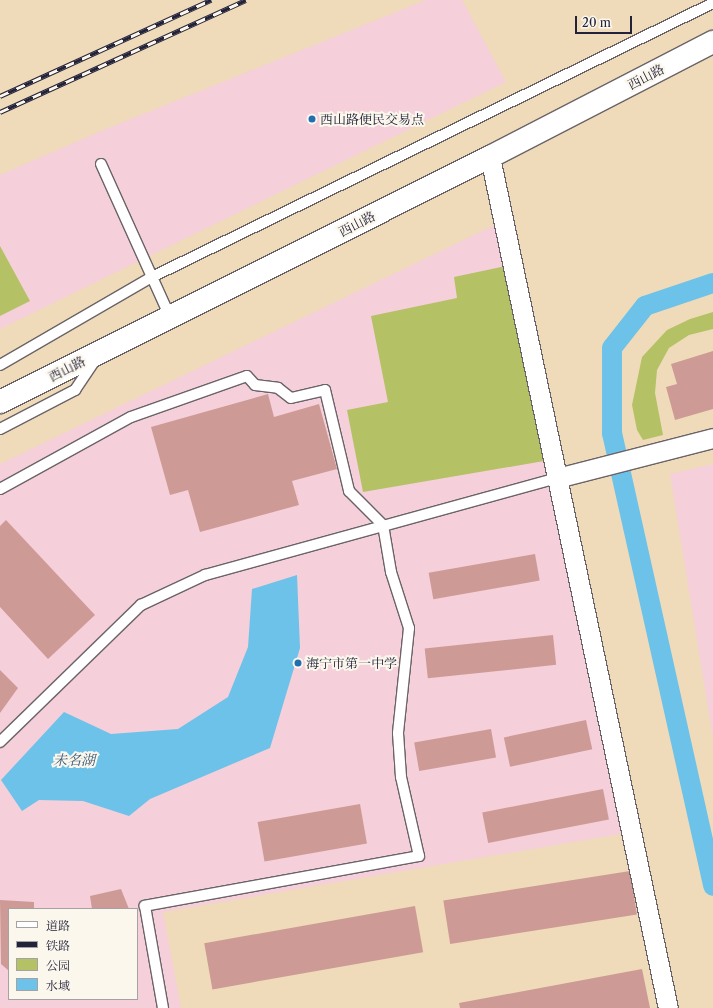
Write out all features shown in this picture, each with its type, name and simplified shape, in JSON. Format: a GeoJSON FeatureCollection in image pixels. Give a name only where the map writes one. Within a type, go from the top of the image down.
{"type":"FeatureCollection","features":[{"type":"Feature","properties":{"kind":"main road","name":"西山路"},"geometry":{"type":"LineString","coordinates":[[0,402],[490,157],[713,42]]}},
{"type":"Feature","properties":{"kind":"street"},"geometry":{"type":"LineString","coordinates":[[490,157],[668,1008]]}},
{"type":"Feature","properties":{"kind":"street"},"geometry":{"type":"LineString","coordinates":[[557,478],[713,438]]}},
{"type":"Feature","properties":{"kind":"lane"},"geometry":{"type":"LineString","coordinates":[[0,365],[152,277],[713,3]]}},
{"type":"Feature","properties":{"kind":"lane"},"geometry":{"type":"LineString","coordinates":[[101,164],[170,317]]}},
{"type":"Feature","properties":{"kind":"lane"},"geometry":{"type":"LineString","coordinates":[[0,429],[75,390],[102,351]]}},
{"type":"Feature","properties":{"kind":"lane"},"geometry":{"type":"LineString","coordinates":[[0,488],[131,417],[247,376],[256,385],[278,388],[291,398],[325,390],[349,491],[382,526],[391,572],[409,628],[398,733],[401,777],[419,856],[145,906],[163,1008]]}},
{"type":"Feature","properties":{"kind":"lane"},"geometry":{"type":"LineString","coordinates":[[0,742],[141,605],[205,575],[557,478]]}},
{"type":"Feature","properties":{"kind":"shaded area"},"geometry":{"type":"Polygon","coordinates":[[[426,0],[462,0],[506,82],[0,329],[0,175],[101,131],[426,0]]]}},
{"type":"Feature","properties":{"kind":"shaded area","name":"海宁市第一中学"},"geometry":{"type":"Polygon","coordinates":[[[507,219],[632,832],[163,912],[181,1008],[0,1008],[0,464],[507,219]]]}},
{"type":"Feature","properties":{"kind":"shaded area"},"geometry":{"type":"Polygon","coordinates":[[[713,464],[713,739],[670,474],[713,464]]]}},
{"type":"Feature","properties":{"kind":"green space"},"geometry":{"type":"Polygon","coordinates":[[[0,246],[30,301],[0,316],[0,246]]]}},
{"type":"Feature","properties":{"kind":"green space"},"geometry":{"type":"Polygon","coordinates":[[[506,266],[544,461],[363,492],[347,410],[388,402],[371,316],[457,298],[454,277],[506,266]]]}},
{"type":"Feature","properties":{"kind":"green space"},"geometry":{"type":"Polygon","coordinates":[[[713,312],[713,329],[689,335],[669,348],[657,370],[655,393],[663,435],[643,440],[637,430],[632,405],[642,357],[667,330],[690,319],[713,312]]]}},
{"type":"Feature","properties":{"kind":"water","name":"未名湖"},"geometry":{"type":"Polygon","coordinates":[[[297,575],[300,648],[270,748],[150,799],[129,816],[83,801],[39,800],[22,811],[1,780],[64,712],[111,734],[178,729],[228,697],[248,647],[252,589],[297,575]]]}},
{"type":"Feature","properties":{"kind":"building"},"geometry":{"type":"Polygon","coordinates":[[[713,351],[713,409],[675,420],[666,387],[677,384],[671,364],[713,351]]]}},
{"type":"Feature","properties":{"kind":"building"},"geometry":{"type":"Polygon","coordinates":[[[268,394],[274,417],[319,404],[337,469],[292,481],[299,505],[200,532],[188,490],[170,495],[151,427],[268,394]]]}},
{"type":"Feature","properties":{"kind":"building"},"geometry":{"type":"Polygon","coordinates":[[[6,520],[95,615],[48,659],[0,607],[0,526],[6,520]]]}},
{"type":"Feature","properties":{"kind":"building"},"geometry":{"type":"Polygon","coordinates":[[[535,554],[540,581],[433,599],[429,573],[535,554]]]}},
{"type":"Feature","properties":{"kind":"building"},"geometry":{"type":"Polygon","coordinates":[[[553,635],[556,665],[428,678],[425,648],[553,635]]]}},
{"type":"Feature","properties":{"kind":"building"},"geometry":{"type":"Polygon","coordinates":[[[0,670],[18,688],[0,713],[0,670]]]}},
{"type":"Feature","properties":{"kind":"building"},"geometry":{"type":"Polygon","coordinates":[[[586,720],[592,749],[510,767],[504,737],[586,720]]]}},
{"type":"Feature","properties":{"kind":"building"},"geometry":{"type":"Polygon","coordinates":[[[491,729],[496,758],[419,771],[414,743],[491,729]]]}},
{"type":"Feature","properties":{"kind":"building"},"geometry":{"type":"Polygon","coordinates":[[[603,789],[609,819],[488,843],[482,812],[603,789]]]}},
{"type":"Feature","properties":{"kind":"building"},"geometry":{"type":"Polygon","coordinates":[[[360,804],[367,843],[265,861],[258,822],[360,804]]]}},
{"type":"Feature","properties":{"kind":"building"},"geometry":{"type":"Polygon","coordinates":[[[630,871],[637,914],[450,944],[443,901],[630,871]]]}},
{"type":"Feature","properties":{"kind":"building"},"geometry":{"type":"Polygon","coordinates":[[[121,889],[129,908],[92,908],[90,896],[121,889]]]}},
{"type":"Feature","properties":{"kind":"building"},"geometry":{"type":"Polygon","coordinates":[[[0,900],[34,902],[34,908],[8,908],[8,970],[1,964],[0,900]]]}},
{"type":"Feature","properties":{"kind":"building"},"geometry":{"type":"Polygon","coordinates":[[[415,906],[423,952],[212,989],[204,943],[415,906]]]}},
{"type":"Feature","properties":{"kind":"building"},"geometry":{"type":"Polygon","coordinates":[[[642,969],[650,1008],[460,1008],[459,1003],[642,969]]]}},
{"type":"Feature","properties":{"kind":"waterway"},"geometry":{"type":"LineString","coordinates":[[713,283],[645,306],[612,348],[612,433],[713,886]]}},
{"type":"Feature","properties":{"kind":"railway"},"geometry":{"type":"LineString","coordinates":[[0,96],[211,0]]}},
{"type":"Feature","properties":{"kind":"railway"},"geometry":{"type":"LineString","coordinates":[[0,112],[246,0]]}},
{"type":"Feature","properties":{"kind":"place","name":"西山路便民交易点"},"geometry":{"type":"Point","coordinates":[312,119]}},
{"type":"Feature","properties":{"kind":"place","name":"海宁市第一中学"},"geometry":{"type":"Point","coordinates":[298,663]}}]}
